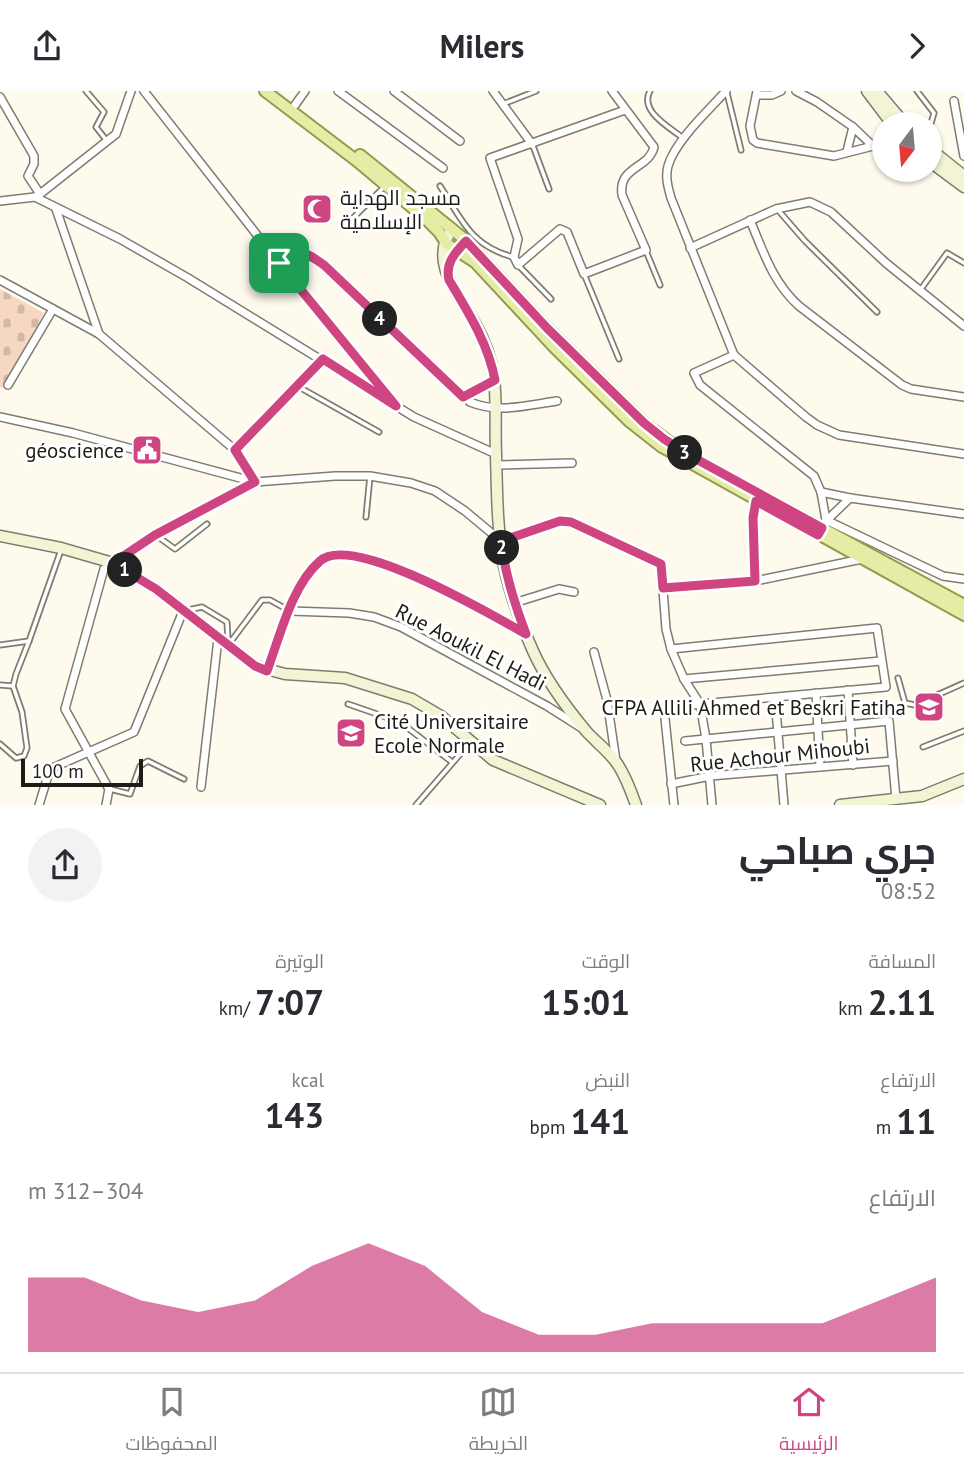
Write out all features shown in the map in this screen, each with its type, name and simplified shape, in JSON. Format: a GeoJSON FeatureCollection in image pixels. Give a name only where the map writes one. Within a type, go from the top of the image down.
{"type":"FeatureCollection","features":[{"type":"Feature","properties":{"kind":"main road"},"geometry":{"type":"LineString","coordinates":[[265,91],[386,185],[427,220],[444,241],[475,262],[555,348],[643,433],[672,454],[756,501],[822,528],[862,559],[964,615]]}},
{"type":"Feature","properties":{"kind":"main road"},"geometry":{"type":"LineString","coordinates":[[276,91],[466,241],[547,328],[644,423],[664,439],[964,605]]}},
{"type":"Feature","properties":{"kind":"street"},"geometry":{"type":"LineString","coordinates":[[1,199],[38,195],[116,134],[131,91]]}},
{"type":"Feature","properties":{"kind":"street"},"geometry":{"type":"LineString","coordinates":[[144,91],[396,406]]}},
{"type":"Feature","properties":{"kind":"street"},"geometry":{"type":"LineString","coordinates":[[295,105],[305,91]]}},
{"type":"Feature","properties":{"kind":"street"},"geometry":{"type":"LineString","coordinates":[[338,91],[443,168]]}},
{"type":"Feature","properties":{"kind":"street"},"geometry":{"type":"LineString","coordinates":[[394,91],[460,141]]}},
{"type":"Feature","properties":{"kind":"street"},"geometry":{"type":"LineString","coordinates":[[493,91],[532,143]]}},
{"type":"Feature","properties":{"kind":"street"},"geometry":{"type":"LineString","coordinates":[[516,261],[560,229],[567,232],[584,274],[646,250],[622,195],[621,186],[623,179],[646,160],[654,148],[612,91]]}},
{"type":"Feature","properties":{"kind":"street"},"geometry":{"type":"LineString","coordinates":[[726,91],[684,139],[669,163],[666,180],[690,248],[734,355],[806,417],[839,435],[964,454]]}},
{"type":"Feature","properties":{"kind":"street"},"geometry":{"type":"LineString","coordinates":[[781,91],[772,95],[757,93],[750,126],[753,140],[757,143],[834,156],[872,146]]}},
{"type":"Feature","properties":{"kind":"street"},"geometry":{"type":"LineString","coordinates":[[796,91],[817,101],[853,127],[872,145]]}},
{"type":"Feature","properties":{"kind":"street"},"geometry":{"type":"LineString","coordinates":[[867,91],[883,112]]}},
{"type":"Feature","properties":{"kind":"street"},"geometry":{"type":"LineString","coordinates":[[877,91],[895,112]]}},
{"type":"Feature","properties":{"kind":"street"},"geometry":{"type":"LineString","coordinates":[[0,97],[34,156],[34,164],[28,176],[38,195],[56,209],[120,239],[436,429],[496,454]]}},
{"type":"Feature","properties":{"kind":"street"},"geometry":{"type":"LineString","coordinates":[[954,101],[964,156]]}},
{"type":"Feature","properties":{"kind":"street"},"geometry":{"type":"LineString","coordinates":[[516,261],[518,239],[490,158],[625,110]]}},
{"type":"Feature","properties":{"kind":"street"},"geometry":{"type":"LineString","coordinates":[[847,151],[853,127]]}},
{"type":"Feature","properties":{"kind":"street"},"geometry":{"type":"LineString","coordinates":[[942,158],[958,171],[964,187]]}},
{"type":"Feature","properties":{"kind":"street"},"geometry":{"type":"LineString","coordinates":[[690,248],[776,209],[810,201],[831,212],[861,242],[964,326]]}},
{"type":"Feature","properties":{"kind":"street"},"geometry":{"type":"LineString","coordinates":[[56,209],[99,334]]}},
{"type":"Feature","properties":{"kind":"street"},"geometry":{"type":"LineString","coordinates":[[750,220],[779,284],[799,306],[902,385],[911,389],[964,397]]}},
{"type":"Feature","properties":{"kind":"street"},"geometry":{"type":"LineString","coordinates":[[452,229],[444,241],[443,256],[449,280],[477,327],[492,364],[495,380],[501,541],[504,566],[514,603],[547,677],[587,731],[617,763]]}},
{"type":"Feature","properties":{"kind":"street"},"geometry":{"type":"LineString","coordinates":[[447,272],[453,254],[466,241]]}},
{"type":"Feature","properties":{"kind":"street"},"geometry":{"type":"LineString","coordinates":[[279,263],[292,252],[313,257],[463,397],[484,408],[496,409],[557,401]]}},
{"type":"Feature","properties":{"kind":"street"},"geometry":{"type":"LineString","coordinates":[[0,280],[99,334],[235,450],[255,482]]}},
{"type":"Feature","properties":{"kind":"street"},"geometry":{"type":"LineString","coordinates":[[8,385],[53,309]]}},
{"type":"Feature","properties":{"kind":"street"},"geometry":{"type":"LineString","coordinates":[[734,355],[694,373],[701,386],[814,476],[821,492],[822,528]]}},
{"type":"Feature","properties":{"kind":"street"},"geometry":{"type":"LineString","coordinates":[[235,450],[323,359]]}},
{"type":"Feature","properties":{"kind":"street"},"geometry":{"type":"LineString","coordinates":[[0,417],[73,433],[255,482],[370,476],[411,483],[435,491],[501,541]]}},
{"type":"Feature","properties":{"kind":"street"},"geometry":{"type":"LineString","coordinates":[[497,465],[572,463]]}},
{"type":"Feature","properties":{"kind":"street"},"geometry":{"type":"LineString","coordinates":[[106,805],[109,789],[65,709],[104,569],[155,535],[255,482]]}},
{"type":"Feature","properties":{"kind":"street"},"geometry":{"type":"LineString","coordinates":[[821,492],[964,514]]}},
{"type":"Feature","properties":{"kind":"street"},"geometry":{"type":"LineString","coordinates":[[822,528],[850,498]]}},
{"type":"Feature","properties":{"kind":"street"},"geometry":{"type":"LineString","coordinates":[[755,581],[753,518],[756,501]]}},
{"type":"Feature","properties":{"kind":"street"},"geometry":{"type":"LineString","coordinates":[[501,541],[560,521],[571,522],[661,564],[666,629],[671,649],[699,703],[706,739],[712,805]]}},
{"type":"Feature","properties":{"kind":"street"},"geometry":{"type":"LineString","coordinates":[[822,528],[943,576],[964,579]]}},
{"type":"Feature","properties":{"kind":"street"},"geometry":{"type":"LineString","coordinates":[[0,536],[61,548],[113,563],[156,589],[255,666],[267,671],[345,678],[412,699],[441,716],[493,760],[600,805]]}},
{"type":"Feature","properties":{"kind":"street"},"geometry":{"type":"LineString","coordinates":[[267,671],[306,576],[328,555],[340,554],[373,561],[445,588],[526,634]]}},
{"type":"Feature","properties":{"kind":"street"},"geometry":{"type":"LineString","coordinates":[[663,588],[755,581],[862,559]]}},
{"type":"Feature","properties":{"kind":"street"},"geometry":{"type":"LineString","coordinates":[[514,603],[559,589],[574,592]]}},
{"type":"Feature","properties":{"kind":"street"},"geometry":{"type":"LineString","coordinates":[[39,805],[50,769],[134,732],[183,611]]}},
{"type":"Feature","properties":{"kind":"street","name":"Rue Aoukil El Hadi"},"geometry":{"type":"LineString","coordinates":[[290,611],[349,613],[374,617],[401,627],[547,706],[587,731]]}},
{"type":"Feature","properties":{"kind":"street"},"geometry":{"type":"LineString","coordinates":[[671,649],[877,628],[886,687],[699,703],[664,709],[674,805]]}},
{"type":"Feature","properties":{"kind":"street"},"geometry":{"type":"LineString","coordinates":[[201,787],[219,639]]}},
{"type":"Feature","properties":{"kind":"street"},"geometry":{"type":"LineString","coordinates":[[594,652],[607,700],[617,763],[636,805]]}},
{"type":"Feature","properties":{"kind":"street"},"geometry":{"type":"LineString","coordinates":[[684,678],[881,661]]}},
{"type":"Feature","properties":{"kind":"street"},"geometry":{"type":"LineString","coordinates":[[848,690],[853,765]]}},
{"type":"Feature","properties":{"kind":"street"},"geometry":{"type":"LineString","coordinates":[[816,693],[820,767]]}},
{"type":"Feature","properties":{"kind":"street"},"geometry":{"type":"LineString","coordinates":[[775,698],[784,805]]}},
{"type":"Feature","properties":{"kind":"street"},"geometry":{"type":"LineString","coordinates":[[685,741],[888,721],[896,799]]}},
{"type":"Feature","properties":{"kind":"street","name":"Rue Achour Mihoubi"},"geometry":{"type":"LineString","coordinates":[[671,784],[710,776],[892,761]]}},
{"type":"Feature","properties":{"kind":"street"},"geometry":{"type":"LineString","coordinates":[[841,805],[929,794],[964,779]]}},
{"type":"Feature","properties":{"kind":"lane"},"geometry":{"type":"LineString","coordinates":[[86,91],[104,112],[96,127],[107,141]]}},
{"type":"Feature","properties":{"kind":"lane"},"geometry":{"type":"LineString","coordinates":[[503,104],[536,91]]}},
{"type":"Feature","properties":{"kind":"lane"},"geometry":{"type":"LineString","coordinates":[[650,91],[646,105],[684,139]]}},
{"type":"Feature","properties":{"kind":"lane"},"geometry":{"type":"LineString","coordinates":[[726,91],[741,150]]}},
{"type":"Feature","properties":{"kind":"lane"},"geometry":{"type":"LineString","coordinates":[[917,91],[933,112]]}},
{"type":"Feature","properties":{"kind":"lane"},"geometry":{"type":"LineString","coordinates":[[532,143],[549,189]]}},
{"type":"Feature","properties":{"kind":"lane"},"geometry":{"type":"LineString","coordinates":[[349,222],[386,185]]}},
{"type":"Feature","properties":{"kind":"lane"},"geometry":{"type":"LineString","coordinates":[[440,186],[471,235],[482,245],[516,261],[551,299]]}},
{"type":"Feature","properties":{"kind":"lane"},"geometry":{"type":"LineString","coordinates":[[776,209],[877,312]]}},
{"type":"Feature","properties":{"kind":"lane"},"geometry":{"type":"LineString","coordinates":[[646,250],[660,285]]}},
{"type":"Feature","properties":{"kind":"lane"},"geometry":{"type":"LineString","coordinates":[[919,290],[947,253],[964,263]]}},
{"type":"Feature","properties":{"kind":"lane"},"geometry":{"type":"LineString","coordinates":[[584,274],[619,359]]}},
{"type":"Feature","properties":{"kind":"lane"},"geometry":{"type":"LineString","coordinates":[[463,397],[495,380]]}},
{"type":"Feature","properties":{"kind":"lane"},"geometry":{"type":"LineString","coordinates":[[298,387],[379,432]]}},
{"type":"Feature","properties":{"kind":"lane"},"geometry":{"type":"LineString","coordinates":[[366,517],[370,476]]}},
{"type":"Feature","properties":{"kind":"lane"},"geometry":{"type":"LineString","coordinates":[[155,535],[175,549],[207,524]]}},
{"type":"Feature","properties":{"kind":"lane"},"geometry":{"type":"LineString","coordinates":[[0,744],[16,758],[24,756],[27,748],[22,712],[13,686],[61,548]]}},
{"type":"Feature","properties":{"kind":"lane"},"geometry":{"type":"LineString","coordinates":[[228,646],[262,600],[270,600],[290,611]]}},
{"type":"Feature","properties":{"kind":"lane"},"geometry":{"type":"LineString","coordinates":[[183,611],[202,607],[227,622],[228,646]]}},
{"type":"Feature","properties":{"kind":"lane"},"geometry":{"type":"LineString","coordinates":[[0,645],[30,641]]}},
{"type":"Feature","properties":{"kind":"lane"},"geometry":{"type":"LineString","coordinates":[[898,678],[905,703],[915,705],[964,683]]}},
{"type":"Feature","properties":{"kind":"lane"},"geometry":{"type":"LineString","coordinates":[[0,685],[13,686]]}},
{"type":"Feature","properties":{"kind":"lane"},"geometry":{"type":"LineString","coordinates":[[348,704],[400,722],[452,762]]}},
{"type":"Feature","properties":{"kind":"lane"},"geometry":{"type":"LineString","coordinates":[[923,747],[964,731]]}},
{"type":"Feature","properties":{"kind":"lane"},"geometry":{"type":"LineString","coordinates":[[416,805],[470,742]]}},
{"type":"Feature","properties":{"kind":"lane"},"geometry":{"type":"LineString","coordinates":[[109,789],[130,794],[140,766],[148,761],[184,779]]}},
{"type":"Feature","properties":{"kind":"green space"},"geometry":{"type":"Polygon","coordinates":[[[0,289],[44,313],[4,388],[0,387],[0,289]]]}},
{"type":"Feature","properties":{"kind":"place","name":"مسجد الهداية الإسلامية"},"geometry":{"type":"Point","coordinates":[317,209]}},
{"type":"Feature","properties":{"kind":"place","name":"géoscience"},"geometry":{"type":"Point","coordinates":[147,450]}},
{"type":"Feature","properties":{"kind":"place","name":"CFPA Allili Ahmed et Beskri Fatiha"},"geometry":{"type":"Point","coordinates":[929,707]}},
{"type":"Feature","properties":{"kind":"place","name":"Cité Universitaire Ecole Normale"},"geometry":{"type":"Point","coordinates":[351,733]}},
{"type":"Feature","properties":{"kind":"route"},"geometry":{"type":"LineString","coordinates":[[466,241],[547,328],[644,423],[687,454],[822,528],[818,535],[756,501],[753,518],[755,581],[663,588],[661,564],[571,522],[560,521],[501,541],[504,566],[526,634],[445,588],[373,561],[340,554],[328,555],[320,560],[298,589],[267,671],[255,666],[156,589],[113,563],[155,535],[255,482],[235,450],[323,359],[396,406],[279,263],[292,252],[300,252],[324,265],[463,397],[495,380],[492,364],[477,327],[447,272],[453,254],[466,241]]}}]}
